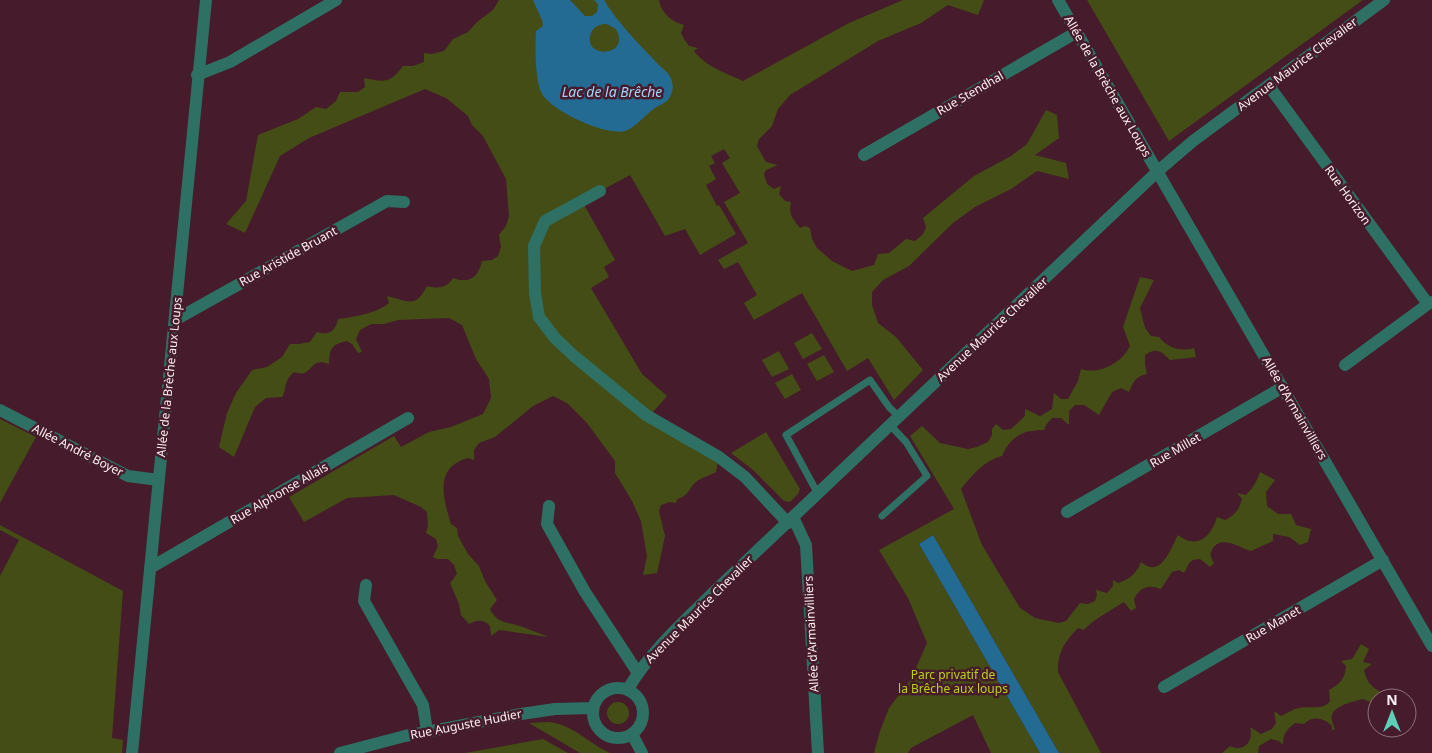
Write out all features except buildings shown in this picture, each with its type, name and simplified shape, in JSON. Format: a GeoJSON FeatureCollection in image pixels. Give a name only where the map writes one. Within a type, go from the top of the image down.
{"type":"FeatureCollection","features":[{"type":"Feature","properties":{"kind":"street","name":"Allée de la Brèche aux Loups"},"geometry":{"type":"LineString","coordinates":[[132,753],[206,0]]}},
{"type":"Feature","properties":{"kind":"street"},"geometry":{"type":"LineString","coordinates":[[198,75],[230,62],[336,0]]}},
{"type":"Feature","properties":{"kind":"street","name":"Allée de la Brèche aux Loups"},"geometry":{"type":"LineString","coordinates":[[1058,0],[1158,171]]}},
{"type":"Feature","properties":{"kind":"street","name":"Avenue Maurice Chevalier"},"geometry":{"type":"LineString","coordinates":[[628,689],[638,673],[668,637],[1158,171],[1193,141],[1384,0]]}},
{"type":"Feature","properties":{"kind":"street","name":"Rue Stendhal"},"geometry":{"type":"LineString","coordinates":[[864,155],[1077,32]]}},
{"type":"Feature","properties":{"kind":"street","name":"Rue Horizon"},"geometry":{"type":"LineString","coordinates":[[1269,86],[1430,303],[1346,365]]}},
{"type":"Feature","properties":{"kind":"street","name":"Allée d'Armainvilliers"},"geometry":{"type":"LineString","coordinates":[[1158,171],[1432,646]]}},
{"type":"Feature","properties":{"kind":"street","name":"Allée d'Armainvilliers"},"geometry":{"type":"LineString","coordinates":[[600,191],[545,222],[534,246],[535,293],[540,317],[561,344],[646,415],[739,472],[790,520],[806,545],[818,753]]}},
{"type":"Feature","properties":{"kind":"street","name":"Rue Aristide Bruant"},"geometry":{"type":"LineString","coordinates":[[175,320],[387,201],[404,202]]}},
{"type":"Feature","properties":{"kind":"street","name":"Rue Millet"},"geometry":{"type":"LineString","coordinates":[[1067,512],[1283,388]]}},
{"type":"Feature","properties":{"kind":"street","name":"Allée André Boyer"},"geometry":{"type":"LineString","coordinates":[[0,410],[128,476],[159,480]]}},
{"type":"Feature","properties":{"kind":"street","name":"Rue Alphonse Allais"},"geometry":{"type":"LineString","coordinates":[[150,568],[408,418]]}},
{"type":"Feature","properties":{"kind":"street"},"geometry":{"type":"LineString","coordinates":[[549,506],[547,524],[585,592],[638,673]]}},
{"type":"Feature","properties":{"kind":"street","name":"Rue Manet"},"geometry":{"type":"LineString","coordinates":[[1164,687],[1383,560]]}},
{"type":"Feature","properties":{"kind":"street"},"geometry":{"type":"LineString","coordinates":[[366,585],[364,601],[423,705],[427,732]]}},
{"type":"Feature","properties":{"kind":"street"},"geometry":{"type":"LineString","coordinates":[[613,688],[628,689],[638,698],[643,709],[640,726],[632,734],[624,737],[607,736],[595,724],[593,708],[600,695],[606,691],[613,688]]}},
{"type":"Feature","properties":{"kind":"street","name":"Rue Auguste Hudier"},"geometry":{"type":"LineString","coordinates":[[340,753],[427,732],[555,708],[593,708]]}},
{"type":"Feature","properties":{"kind":"street"},"geometry":{"type":"LineString","coordinates":[[632,734],[642,753]]}},
{"type":"Feature","properties":{"kind":"lane"},"geometry":{"type":"LineString","coordinates":[[818,494],[786,435],[870,380],[889,407],[894,421],[927,476],[882,516]]}},
{"type":"Feature","properties":{"kind":"green space"},"geometry":{"type":"Polygon","coordinates":[[[499,0],[659,0],[662,9],[668,16],[675,22],[684,25],[681,33],[689,46],[698,48],[694,51],[699,57],[717,69],[743,81],[849,23],[903,0],[984,0],[978,15],[948,5],[921,23],[878,41],[790,95],[778,109],[772,126],[759,139],[757,146],[766,162],[778,165],[766,170],[764,174],[767,184],[774,189],[781,186],[779,194],[785,201],[791,202],[790,210],[793,219],[800,228],[805,226],[810,228],[812,239],[817,248],[832,261],[852,271],[874,265],[878,254],[889,253],[906,239],[915,241],[923,234],[926,227],[923,218],[974,176],[1011,156],[1027,144],[1046,110],[1057,115],[1059,138],[1035,155],[1066,163],[1069,179],[1037,171],[1011,189],[975,207],[953,223],[909,266],[883,280],[872,292],[872,305],[878,323],[896,337],[923,370],[894,400],[868,358],[847,371],[802,293],[754,320],[744,303],[757,295],[738,262],[724,269],[718,260],[748,243],[724,202],[740,193],[722,163],[730,158],[724,149],[711,156],[715,163],[709,166],[716,179],[706,185],[717,206],[719,205],[736,234],[700,255],[685,229],[665,236],[630,175],[582,201],[615,260],[604,267],[609,277],[591,288],[642,374],[667,396],[653,412],[719,457],[716,472],[696,482],[687,494],[677,499],[676,503],[670,502],[661,505],[659,511],[665,536],[657,573],[643,575],[647,556],[641,521],[632,501],[615,473],[615,461],[587,423],[567,403],[553,396],[533,406],[495,437],[479,443],[474,450],[474,460],[468,458],[457,462],[450,468],[444,485],[448,514],[451,524],[457,528],[458,536],[468,554],[479,566],[485,581],[497,600],[490,609],[496,617],[504,622],[549,637],[499,630],[491,636],[490,626],[485,622],[478,621],[469,624],[461,615],[459,604],[450,583],[457,574],[454,565],[448,559],[433,557],[438,546],[436,539],[426,533],[428,526],[427,512],[421,507],[394,495],[347,498],[304,522],[289,497],[394,436],[401,447],[429,432],[451,427],[483,414],[491,398],[489,379],[476,359],[462,325],[449,318],[398,320],[384,324],[371,324],[360,330],[356,339],[362,352],[358,353],[352,344],[347,341],[337,344],[332,348],[329,364],[316,363],[304,373],[294,372],[288,379],[282,397],[266,398],[255,407],[234,457],[219,447],[227,413],[236,393],[252,370],[267,367],[282,357],[290,344],[310,342],[317,332],[331,332],[338,319],[365,314],[384,306],[389,303],[387,296],[411,302],[415,301],[427,286],[442,287],[453,278],[468,280],[478,272],[482,261],[492,260],[498,256],[501,247],[499,235],[506,226],[509,216],[506,179],[483,136],[472,125],[468,116],[446,98],[425,89],[309,138],[280,156],[245,233],[226,224],[246,201],[258,135],[298,119],[316,107],[326,109],[336,101],[340,92],[358,92],[365,87],[364,78],[382,81],[390,79],[403,66],[413,66],[424,62],[424,53],[432,54],[444,51],[453,39],[468,32],[477,22],[493,10],[499,0]]]}},
{"type":"Feature","properties":{"kind":"green space"},"geometry":{"type":"Polygon","coordinates":[[[1087,0],[1363,0],[1169,141],[1087,0]]]}},
{"type":"Feature","properties":{"kind":"green space","name":"Parc privatif de la Brêche aux loups"},"geometry":{"type":"Polygon","coordinates":[[[1140,277],[1154,280],[1140,308],[1145,328],[1151,336],[1159,337],[1166,344],[1175,348],[1184,350],[1194,348],[1196,357],[1170,360],[1159,351],[1153,351],[1145,355],[1147,374],[1135,380],[1129,392],[1121,388],[1112,392],[1099,415],[1084,405],[1075,405],[1069,411],[1069,425],[1061,418],[1052,418],[1044,430],[1030,431],[1018,436],[1009,444],[1002,456],[990,461],[974,473],[961,489],[982,545],[1020,608],[1035,618],[1059,623],[1066,621],[1080,603],[1088,604],[1095,601],[1096,590],[1107,593],[1113,586],[1113,580],[1118,583],[1126,580],[1135,573],[1141,562],[1154,567],[1159,565],[1168,555],[1178,535],[1191,541],[1202,539],[1211,530],[1217,517],[1225,520],[1236,512],[1242,499],[1237,493],[1246,495],[1251,490],[1260,472],[1275,480],[1266,492],[1267,506],[1278,514],[1291,514],[1296,525],[1311,529],[1308,542],[1300,545],[1289,537],[1273,534],[1273,541],[1251,551],[1226,542],[1217,544],[1211,552],[1214,563],[1210,567],[1200,559],[1193,560],[1189,563],[1184,573],[1179,570],[1172,572],[1161,589],[1148,587],[1142,589],[1134,599],[1136,608],[1131,611],[1124,602],[1097,619],[1084,630],[1078,628],[1060,653],[1058,672],[1101,753],[1059,753],[933,535],[919,544],[1040,753],[991,753],[973,715],[911,748],[908,753],[874,753],[889,708],[911,679],[927,643],[908,598],[879,550],[954,509],[910,436],[922,426],[940,443],[968,449],[977,447],[988,442],[992,435],[992,429],[996,424],[1003,430],[1011,429],[1025,416],[1025,409],[1040,416],[1052,409],[1054,393],[1061,399],[1068,399],[1078,381],[1081,369],[1095,370],[1109,366],[1122,358],[1130,346],[1123,327],[1140,277]]]}},
{"type":"Feature","properties":{"kind":"green space"},"geometry":{"type":"Polygon","coordinates":[[[812,333],[822,349],[803,359],[794,343],[812,333]]]}},
{"type":"Feature","properties":{"kind":"green space"},"geometry":{"type":"Polygon","coordinates":[[[779,351],[789,369],[772,377],[762,360],[779,351]]]}},
{"type":"Feature","properties":{"kind":"green space"},"geometry":{"type":"Polygon","coordinates":[[[824,355],[834,372],[817,381],[807,364],[824,355]]]}},
{"type":"Feature","properties":{"kind":"green space"},"geometry":{"type":"Polygon","coordinates":[[[792,374],[801,390],[785,399],[775,383],[792,374]]]}},
{"type":"Feature","properties":{"kind":"green space"},"geometry":{"type":"Polygon","coordinates":[[[0,419],[36,437],[0,503],[0,419]]]}},
{"type":"Feature","properties":{"kind":"green space"},"geometry":{"type":"Polygon","coordinates":[[[766,432],[800,489],[790,502],[784,501],[753,470],[731,453],[766,432]]]}},
{"type":"Feature","properties":{"kind":"green space"},"geometry":{"type":"Polygon","coordinates":[[[0,525],[123,591],[112,738],[123,740],[122,753],[0,753],[0,576],[19,540],[0,530],[0,525]]]}},
{"type":"Feature","properties":{"kind":"green space"},"geometry":{"type":"Polygon","coordinates":[[[1361,644],[1369,649],[1363,662],[1372,664],[1364,670],[1368,681],[1375,688],[1367,688],[1367,701],[1363,699],[1337,708],[1332,716],[1335,729],[1332,730],[1332,726],[1322,719],[1311,719],[1304,724],[1295,723],[1287,730],[1284,735],[1283,745],[1279,741],[1271,739],[1259,746],[1258,753],[1222,753],[1230,746],[1235,748],[1244,747],[1251,737],[1250,727],[1261,734],[1272,729],[1276,723],[1274,711],[1281,716],[1300,708],[1319,707],[1327,704],[1330,701],[1329,690],[1343,678],[1346,666],[1341,661],[1352,659],[1361,644]]]}},
{"type":"Feature","properties":{"kind":"green space"},"geometry":{"type":"Polygon","coordinates":[[[618,702],[626,705],[629,713],[626,721],[618,724],[610,721],[607,713],[610,705],[618,702]]]}},
{"type":"Feature","properties":{"kind":"green space"},"geometry":{"type":"Polygon","coordinates":[[[549,722],[573,730],[610,753],[580,753],[529,723],[549,722]]]}},
{"type":"Feature","properties":{"kind":"green space"},"geometry":{"type":"Polygon","coordinates":[[[543,739],[568,753],[465,753],[543,739]]]}},
{"type":"Feature","properties":{"kind":"water","name":"Lac de la Brêche"},"geometry":{"type":"Polygon","coordinates":[[[533,0],[570,0],[585,16],[592,16],[597,12],[598,4],[594,0],[604,0],[628,32],[670,76],[673,86],[669,98],[633,127],[625,131],[605,130],[566,114],[546,99],[539,86],[536,62],[536,31],[543,26],[533,0]],[[607,24],[596,27],[591,33],[590,41],[593,47],[599,51],[606,52],[612,50],[617,46],[619,39],[616,29],[607,24]]]}},
{"type":"Feature","properties":{"kind":"water"},"geometry":{"type":"Polygon","coordinates":[[[933,535],[1059,753],[1040,753],[919,544],[933,535]]]}}]}
